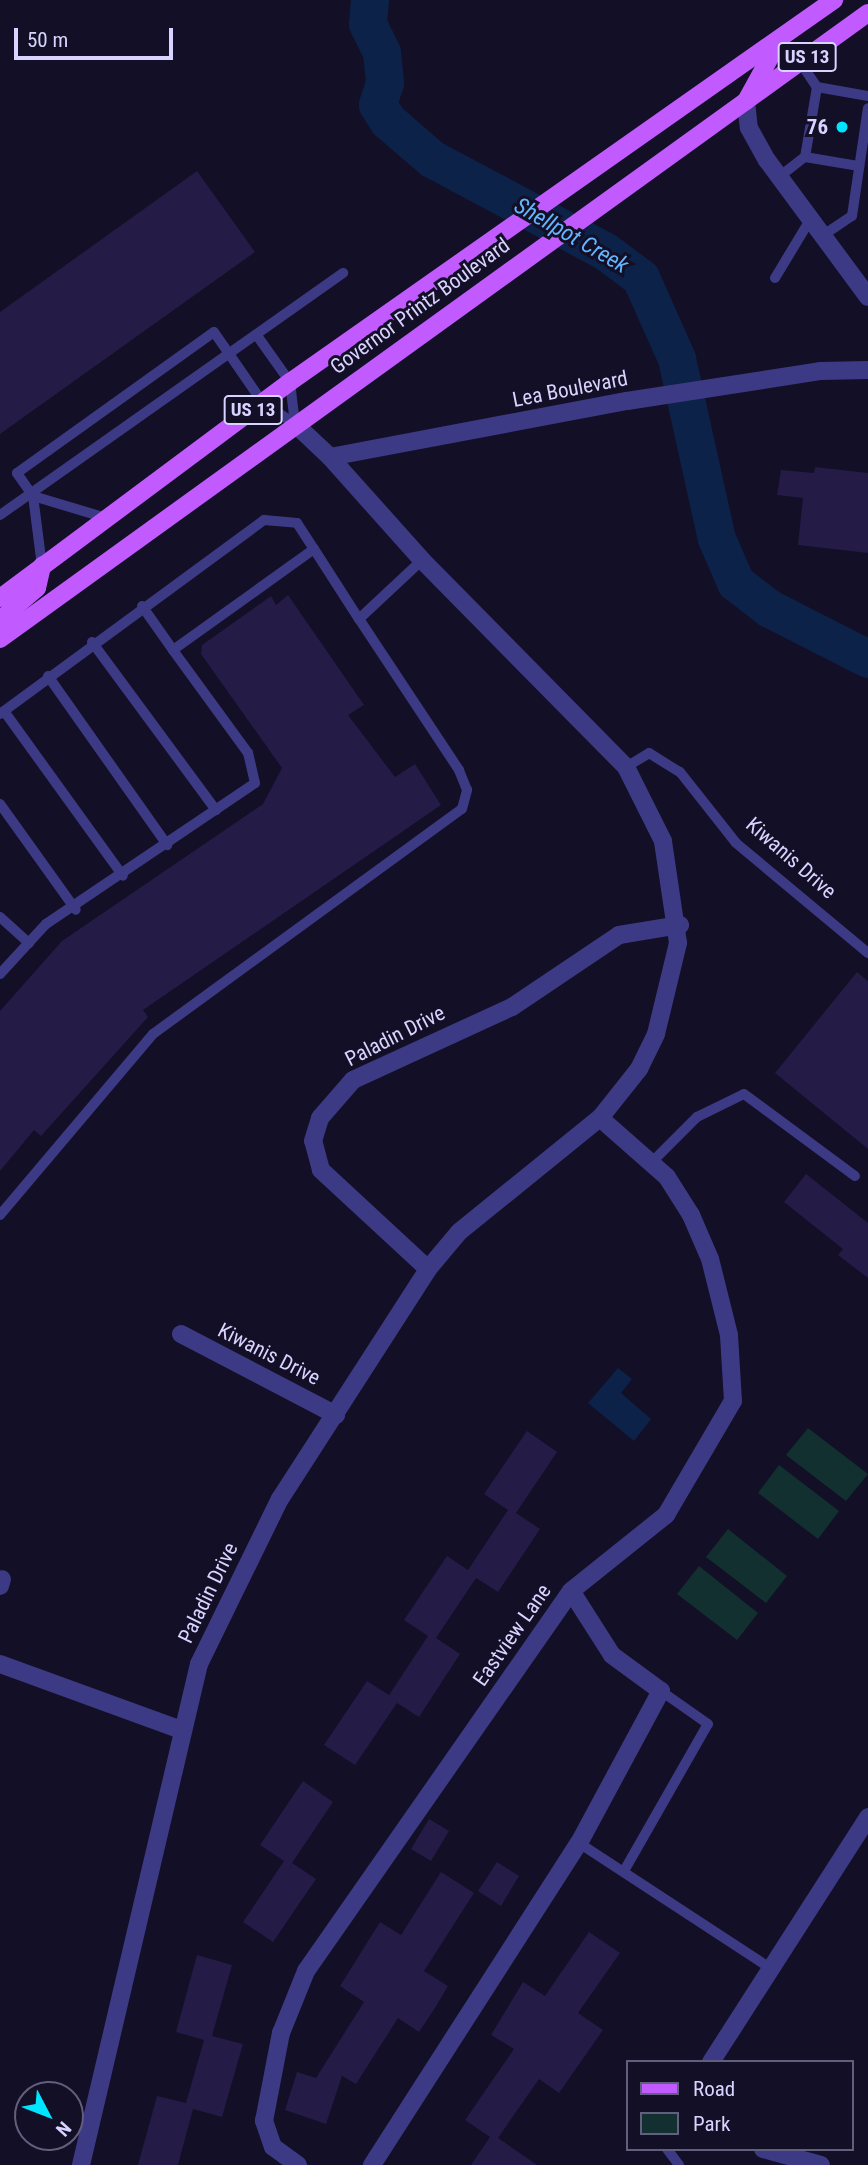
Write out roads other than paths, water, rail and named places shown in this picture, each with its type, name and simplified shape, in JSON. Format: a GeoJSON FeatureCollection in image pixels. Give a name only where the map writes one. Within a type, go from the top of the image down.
{"type":"FeatureCollection","features":[{"type":"Feature","properties":{"kind":"main road","name":"Governor Printz Boulevard"},"geometry":{"type":"LineString","coordinates":[[0,598],[103,517],[290,382],[834,0]]}},
{"type":"Feature","properties":{"kind":"main road","name":"Governor Printz Boulevard"},"geometry":{"type":"LineString","coordinates":[[0,639],[868,13]]}},
{"type":"Feature","properties":{"kind":"main road"},"geometry":{"type":"LineString","coordinates":[[746,101],[783,35]]}},
{"type":"Feature","properties":{"kind":"main road"},"geometry":{"type":"LineString","coordinates":[[0,620],[37,588],[42,566]]}},
{"type":"Feature","properties":{"kind":"street"},"geometry":{"type":"LineString","coordinates":[[746,101],[750,128],[779,177],[822,236],[865,288]]}},
{"type":"Feature","properties":{"kind":"street","name":"Lea Boulevard"},"geometry":{"type":"LineString","coordinates":[[330,457],[627,401],[741,384],[868,370]]}},
{"type":"Feature","properties":{"kind":"street"},"geometry":{"type":"LineString","coordinates":[[295,424],[330,457]]}},
{"type":"Feature","properties":{"kind":"street","name":"Paladin Drive"},"geometry":{"type":"LineString","coordinates":[[81,2165],[198,1664],[280,1499],[428,1269],[459,1233],[600,1118],[639,1069],[656,1034],[680,925],[663,841],[626,767],[422,560],[330,457]]}},
{"type":"Feature","properties":{"kind":"street","name":"Paladin Drive"},"geometry":{"type":"LineString","coordinates":[[428,1269],[321,1170],[313,1141],[320,1118],[354,1080],[512,1007],[619,936],[680,925]]}},
{"type":"Feature","properties":{"kind":"street","name":"Eastview Lane"},"geometry":{"type":"LineString","coordinates":[[298,2165],[273,2147],[264,2121],[290,2004],[331,1932],[571,1591],[666,1514],[733,1402],[729,1335],[710,1259],[686,1203],[650,1163],[600,1118]]}},
{"type":"Feature","properties":{"kind":"street","name":"Kiwanis Drive"},"geometry":{"type":"LineString","coordinates":[[181,1334],[336,1415]]}},
{"type":"Feature","properties":{"kind":"street"},"geometry":{"type":"LineString","coordinates":[[372,2165],[579,1843],[661,1690],[612,1655],[571,1591]]}},
{"type":"Feature","properties":{"kind":"street"},"geometry":{"type":"LineString","coordinates":[[0,1664],[181,1730]]}},
{"type":"Feature","properties":{"kind":"street"},"geometry":{"type":"LineString","coordinates":[[712,2060],[868,1817]]}},
{"type":"Feature","properties":{"kind":"street"},"geometry":{"type":"LineString","coordinates":[[770,2151],[821,2165]]}},
{"type":"Feature","properties":{"kind":"lane"},"geometry":{"type":"LineString","coordinates":[[779,177],[805,157],[814,123],[817,87],[800,62]]}},
{"type":"Feature","properties":{"kind":"lane"},"geometry":{"type":"LineString","coordinates":[[817,87],[868,96]]}},
{"type":"Feature","properties":{"kind":"lane"},"geometry":{"type":"LineString","coordinates":[[822,236],[852,216],[859,166],[860,130],[868,108]]}},
{"type":"Feature","properties":{"kind":"lane"},"geometry":{"type":"LineString","coordinates":[[805,157],[859,166]]}},
{"type":"Feature","properties":{"kind":"lane"},"geometry":{"type":"LineString","coordinates":[[775,278],[810,220]]}},
{"type":"Feature","properties":{"kind":"lane"},"geometry":{"type":"LineString","coordinates":[[0,515],[33,496],[233,357],[343,273]]}},
{"type":"Feature","properties":{"kind":"lane"},"geometry":{"type":"LineString","coordinates":[[42,566],[33,496],[17,473],[214,332],[263,403],[295,424]]}},
{"type":"Feature","properties":{"kind":"lane"},"geometry":{"type":"LineString","coordinates":[[258,337],[290,382],[295,424]]}},
{"type":"Feature","properties":{"kind":"lane"},"geometry":{"type":"LineString","coordinates":[[33,496],[103,517]]}},
{"type":"Feature","properties":{"kind":"lane"},"geometry":{"type":"LineString","coordinates":[[0,1215],[153,1034],[462,809],[467,790],[459,771],[297,523],[264,520],[92,642],[2,712],[123,876]]}},
{"type":"Feature","properties":{"kind":"lane"},"geometry":{"type":"LineString","coordinates":[[173,650],[314,549]]}},
{"type":"Feature","properties":{"kind":"lane"},"geometry":{"type":"LineString","coordinates":[[359,619],[422,560]]}},
{"type":"Feature","properties":{"kind":"lane"},"geometry":{"type":"LineString","coordinates":[[0,974],[46,924],[76,909],[255,783],[256,771],[142,606]]}},
{"type":"Feature","properties":{"kind":"lane"},"geometry":{"type":"LineString","coordinates":[[92,642],[216,810]]}},
{"type":"Feature","properties":{"kind":"lane"},"geometry":{"type":"LineString","coordinates":[[47,676],[167,845]]}},
{"type":"Feature","properties":{"kind":"lane","name":"Kiwanis Drive"},"geometry":{"type":"LineString","coordinates":[[626,767],[649,753],[680,772],[736,843],[868,953]]}},
{"type":"Feature","properties":{"kind":"lane"},"geometry":{"type":"LineString","coordinates":[[0,804],[76,909]]}},
{"type":"Feature","properties":{"kind":"lane"},"geometry":{"type":"LineString","coordinates":[[0,917],[29,943]]}},
{"type":"Feature","properties":{"kind":"lane"},"geometry":{"type":"LineString","coordinates":[[650,1163],[697,1116],[744,1094],[855,1176]]}},
{"type":"Feature","properties":{"kind":"lane"},"geometry":{"type":"LineString","coordinates":[[624,1871],[708,1724],[661,1690]]}},
{"type":"Feature","properties":{"kind":"lane"},"geometry":{"type":"LineString","coordinates":[[579,1843],[770,1968]]}},
{"type":"Feature","properties":{"kind":"water"},"geometry":{"type":"Polygon","coordinates":[[[618,1368],[632,1379],[621,1393],[651,1419],[634,1441],[588,1403],[618,1368]]]}},
{"type":"Feature","properties":{"kind":"waterway","name":"Shellpot Creek"},"geometry":{"type":"LineString","coordinates":[[370,0],[368,24],[382,53],[385,83],[378,105],[388,121],[432,159],[606,252],[641,278],[677,359],[717,539],[736,583],[770,609],[868,659]]}},
{"type":"Feature","properties":{"kind":"place","name":"76"},"geometry":{"type":"Point","coordinates":[842,127]}}]}
